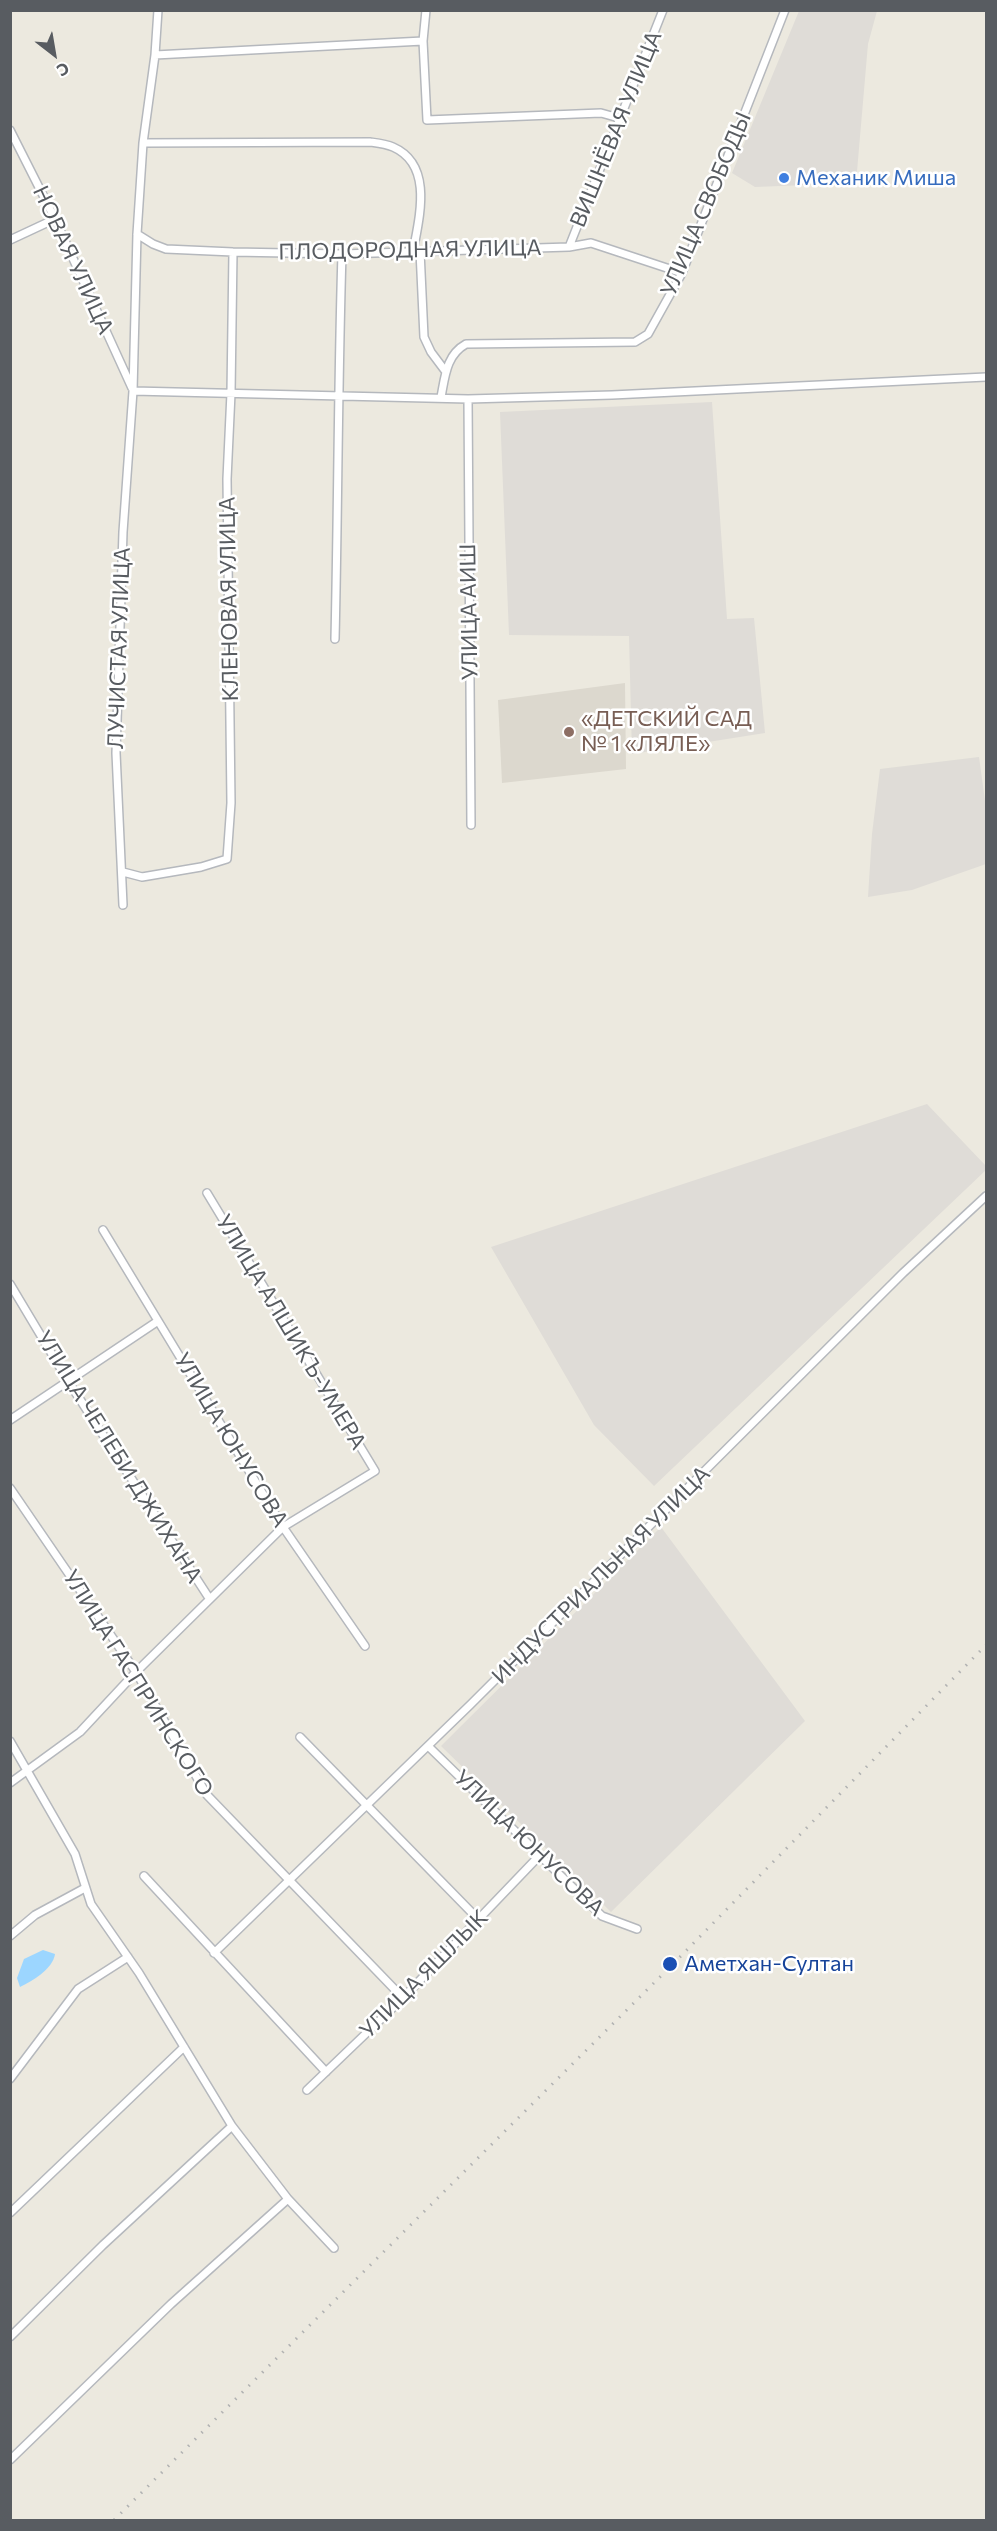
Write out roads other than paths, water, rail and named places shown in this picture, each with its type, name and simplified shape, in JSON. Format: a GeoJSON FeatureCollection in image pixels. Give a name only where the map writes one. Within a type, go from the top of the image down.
{"type":"FeatureCollection","features":[{"type":"Feature","properties":{"kind":"street","name":"ЛУЧИСТАЯ УЛИЦА"},"geometry":{"type":"LineString","coordinates":[[123,905],[116,753],[123,532],[133,391],[137,234],[143,143],[155,55],[158,10]]}},
{"type":"Feature","properties":{"kind":"street"},"geometry":{"type":"LineString","coordinates":[[426,10],[423,41],[427,120],[601,113],[619,118]]}},
{"type":"Feature","properties":{"kind":"street","name":"ВИШНЁВАЯ УЛИЦА"},"geometry":{"type":"LineString","coordinates":[[568,247],[663,10]]}},
{"type":"Feature","properties":{"kind":"street","name":"УЛИЦА СВОБОДЫ"},"geometry":{"type":"LineString","coordinates":[[441,397],[450,358],[456,350],[466,344],[635,342],[648,334],[682,273],[785,10]]}},
{"type":"Feature","properties":{"kind":"street"},"geometry":{"type":"LineString","coordinates":[[155,55],[423,41]]}},
{"type":"Feature","properties":{"kind":"street","name":"НОВАЯ УЛИЦА"},"geometry":{"type":"LineString","coordinates":[[10,130],[55,219],[133,391]]}},
{"type":"Feature","properties":{"kind":"street"},"geometry":{"type":"LineString","coordinates":[[143,143],[370,142],[392,146],[408,156],[417,172],[422,202],[416,251],[424,337],[431,352],[446,372]]}},
{"type":"Feature","properties":{"kind":"street"},"geometry":{"type":"LineString","coordinates":[[10,240],[55,219]]}},
{"type":"Feature","properties":{"kind":"street","name":"ПЛОДОРОДНАЯ УЛИЦА"},"geometry":{"type":"LineString","coordinates":[[137,234],[166,249],[233,252],[342,254],[568,247],[591,243],[682,273]]}},
{"type":"Feature","properties":{"kind":"street","name":"КЛЕНОВАЯ УЛИЦА"},"geometry":{"type":"LineString","coordinates":[[123,872],[142,877],[201,867],[227,859],[231,803],[227,479],[233,252]]}},
{"type":"Feature","properties":{"kind":"street"},"geometry":{"type":"LineString","coordinates":[[335,639],[337,395],[342,254]]}},
{"type":"Feature","properties":{"kind":"street"},"geometry":{"type":"LineString","coordinates":[[133,391],[468,399],[612,395],[987,377]]}},
{"type":"Feature","properties":{"kind":"street","name":"УЛИЦА АИШ"},"geometry":{"type":"LineString","coordinates":[[468,399],[471,825]]}},
{"type":"Feature","properties":{"kind":"street","name":"УЛИЦА АЛШИКЪ-УМЕРА"},"geometry":{"type":"LineString","coordinates":[[207,1193],[375,1471],[283,1527]]}},
{"type":"Feature","properties":{"kind":"street","name":"ИНДУСТРИАЛЬНАЯ УЛИЦА"},"geometry":{"type":"LineString","coordinates":[[214,1953],[428,1746],[903,1273],[987,1196]]}},
{"type":"Feature","properties":{"kind":"street","name":"УЛИЦА ЮНУСОВА"},"geometry":{"type":"LineString","coordinates":[[103,1230],[283,1527],[366,1646]]}},
{"type":"Feature","properties":{"kind":"street","name":"УЛИЦА ЧЕЛЕБИ ДЖИХАНА"},"geometry":{"type":"LineString","coordinates":[[10,1284],[68,1381],[209,1598]]}},
{"type":"Feature","properties":{"kind":"street"},"geometry":{"type":"LineString","coordinates":[[10,1420],[158,1321]]}},
{"type":"Feature","properties":{"kind":"street","name":"УЛИЦА ГАСПРИНСКОГО"},"geometry":{"type":"LineString","coordinates":[[10,1488],[136,1672],[207,1795],[404,1998]]}},
{"type":"Feature","properties":{"kind":"street"},"geometry":{"type":"LineString","coordinates":[[10,1783],[80,1732],[209,1598],[283,1527]]}},
{"type":"Feature","properties":{"kind":"street"},"geometry":{"type":"LineString","coordinates":[[300,1737],[478,1919]]}},
{"type":"Feature","properties":{"kind":"street"},"geometry":{"type":"LineString","coordinates":[[10,1741],[75,1854],[91,1904],[128,1957],[232,2126],[288,2199],[334,2248]]}},
{"type":"Feature","properties":{"kind":"street","name":"УЛИЦА ЮНУСОВА"},"geometry":{"type":"LineString","coordinates":[[428,1746],[602,1916],[637,1929]]}},
{"type":"Feature","properties":{"kind":"street","name":"УЛИЦА ЯШЛЫК"},"geometry":{"type":"LineString","coordinates":[[307,2090],[404,1998],[540,1855]]}},
{"type":"Feature","properties":{"kind":"street"},"geometry":{"type":"LineString","coordinates":[[144,1876],[326,2072]]}},
{"type":"Feature","properties":{"kind":"street"},"geometry":{"type":"LineString","coordinates":[[10,1936],[35,1915],[85,1888]]}},
{"type":"Feature","properties":{"kind":"street"},"geometry":{"type":"LineString","coordinates":[[10,2079],[78,1989],[128,1957]]}},
{"type":"Feature","properties":{"kind":"street"},"geometry":{"type":"LineString","coordinates":[[10,2213],[184,2047]]}},
{"type":"Feature","properties":{"kind":"street"},"geometry":{"type":"LineString","coordinates":[[10,2337],[103,2245],[232,2126]]}},
{"type":"Feature","properties":{"kind":"street"},"geometry":{"type":"LineString","coordinates":[[10,2460],[171,2304],[288,2199]]}},
{"type":"Feature","properties":{"kind":"water"},"geometry":{"type":"Polygon","coordinates":[[[43,1950],[55,1954],[50,1965],[36,1978],[20,1987],[17,1978],[24,1959],[43,1950]]]}},
{"type":"Feature","properties":{"kind":"railway"},"geometry":{"type":"LineString","coordinates":[[114,2520],[675,1962],[986,1645]]}},
{"type":"Feature","properties":{"kind":"place","name":"Механик Миша"},"geometry":{"type":"Point","coordinates":[784,178]}},
{"type":"Feature","properties":{"kind":"place","name":"«ДЕТСКИЙ САД № 1 «ЛЯЛЕ»"},"geometry":{"type":"Point","coordinates":[569,732]}},
{"type":"Feature","properties":{"kind":"place","name":"Аметхан-Султан"},"geometry":{"type":"Point","coordinates":[670,1964]}}]}
